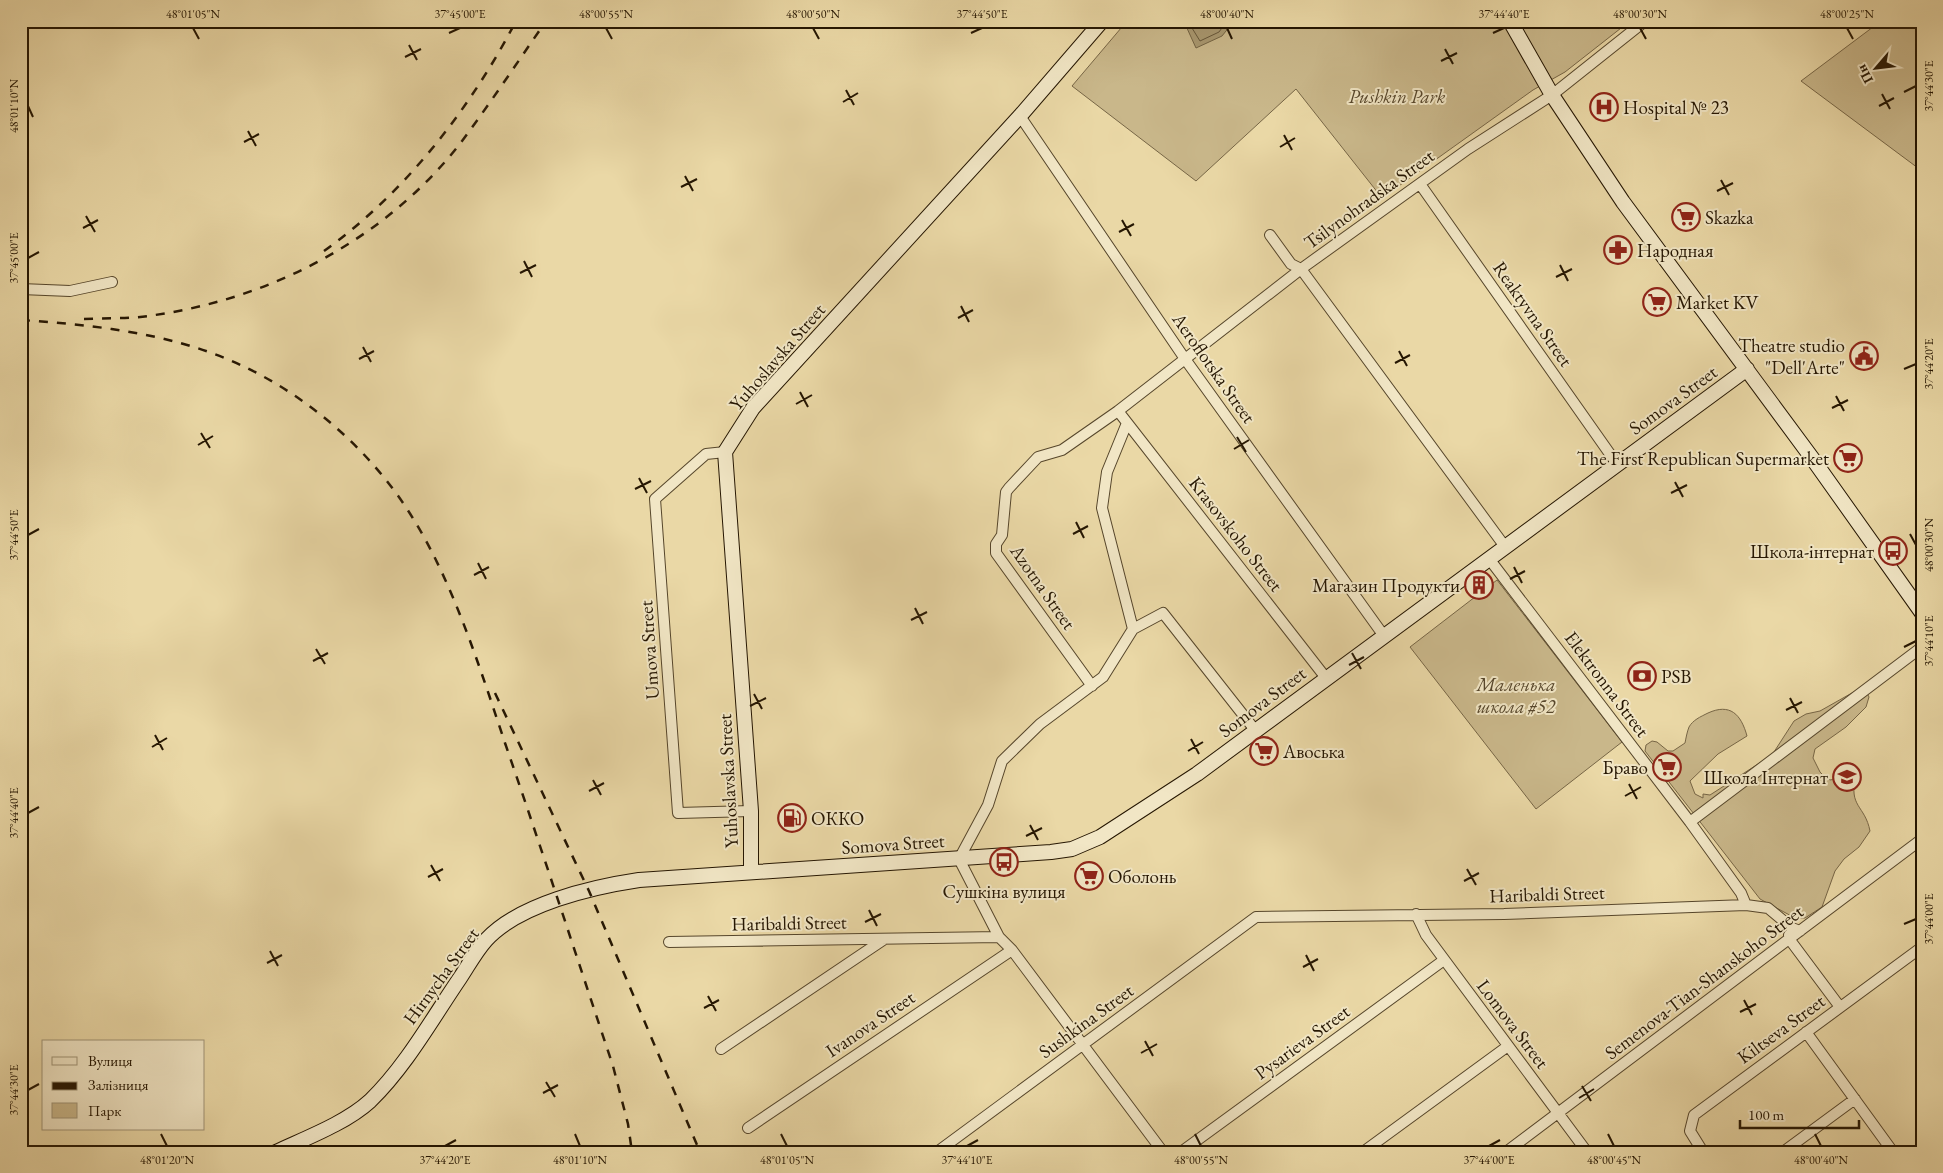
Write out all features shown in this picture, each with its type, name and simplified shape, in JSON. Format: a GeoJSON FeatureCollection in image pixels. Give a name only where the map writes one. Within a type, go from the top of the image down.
{"type":"FeatureCollection","features":[{"type":"Feature","properties":{"kind":"main road","name":"Yuhoslavska Street"},"geometry":{"type":"LineString","coordinates":[[751,872],[751,811],[726,452],[753,408],[1020,116],[1102,21]]}},
{"type":"Feature","properties":{"kind":"main road"},"geometry":{"type":"LineString","coordinates":[[1510,21],[1552,95],[1623,202],[1922,613]]}},
{"type":"Feature","properties":{"kind":"main road","name":"Somova Street"},"geometry":{"type":"LineString","coordinates":[[667,878],[1051,852],[1072,849],[1100,837],[1197,774],[1747,370]]}},
{"type":"Feature","properties":{"kind":"main road","name":"Hirnycha Street"},"geometry":{"type":"LineString","coordinates":[[276,1152],[338,1122],[369,1102],[398,1068],[485,941],[508,921],[538,908],[589,891],[616,884],[667,878]]}},
{"type":"Feature","properties":{"kind":"street","name":"Tsilynohradska Street"},"geometry":{"type":"LineString","coordinates":[[1118,411],[1301,269],[1468,149],[1552,95],[1645,21]]}},
{"type":"Feature","properties":{"kind":"street","name":"Aeroflotska Street"},"geometry":{"type":"LineString","coordinates":[[1020,116],[1185,359],[1384,636]]}},
{"type":"Feature","properties":{"kind":"street","name":"Reaktyvna Street"},"geometry":{"type":"LineString","coordinates":[[1420,184],[1617,464]]}},
{"type":"Feature","properties":{"kind":"street"},"geometry":{"type":"LineString","coordinates":[[1270,235],[1291,264],[1301,269],[1506,548]]}},
{"type":"Feature","properties":{"kind":"street"},"geometry":{"type":"LineString","coordinates":[[21,290],[70,291],[112,282]]}},
{"type":"Feature","properties":{"kind":"street","name":"Krasovskoho Street"},"geometry":{"type":"LineString","coordinates":[[1118,411],[1326,678]]}},
{"type":"Feature","properties":{"kind":"street","name":"Azotna Street"},"geometry":{"type":"LineString","coordinates":[[1092,686],[996,553],[995,548],[1002,535],[1006,492],[1009,488],[1038,457],[1062,450],[1118,411]]}},
{"type":"Feature","properties":{"kind":"street"},"geometry":{"type":"LineString","coordinates":[[1127,423],[1107,472],[1102,508],[1133,629]]}},
{"type":"Feature","properties":{"kind":"street","name":"Umova Street"},"geometry":{"type":"LineString","coordinates":[[726,452],[706,454],[655,499],[678,813],[751,811]]}},
{"type":"Feature","properties":{"kind":"street","name":"Elektronna Street"},"geometry":{"type":"LineString","coordinates":[[1490,560],[1690,822],[1741,893],[1746,905]]}},
{"type":"Feature","properties":{"kind":"street"},"geometry":{"type":"LineString","coordinates":[[1163,1152],[1012,950],[999,937],[959,859],[988,805],[1002,761],[1040,724],[1103,677],[1133,629],[1163,613],[1255,730]]}},
{"type":"Feature","properties":{"kind":"street"},"geometry":{"type":"LineString","coordinates":[[1690,822],[1922,647]]}},
{"type":"Feature","properties":{"kind":"street","name":"Semenova-Tian-Shanskoho Street"},"geometry":{"type":"LineString","coordinates":[[1506,1152],[1922,839]]}},
{"type":"Feature","properties":{"kind":"street","name":"Haribaldi Street"},"geometry":{"type":"LineString","coordinates":[[1256,918],[1513,913],[1746,905],[1768,908],[1787,924],[1800,931]]}},
{"type":"Feature","properties":{"kind":"street","name":"Lomova Street"},"geometry":{"type":"LineString","coordinates":[[1416,914],[1426,936],[1587,1152]]}},
{"type":"Feature","properties":{"kind":"street","name":"Sushkina Street"},"geometry":{"type":"LineString","coordinates":[[937,1152],[1256,918]]}},
{"type":"Feature","properties":{"kind":"street"},"geometry":{"type":"LineString","coordinates":[[1787,924],[1790,940],[1840,1007]]}},
{"type":"Feature","properties":{"kind":"street","name":"Haribaldi Street"},"geometry":{"type":"LineString","coordinates":[[669,942],[999,937]]}},
{"type":"Feature","properties":{"kind":"street"},"geometry":{"type":"LineString","coordinates":[[721,1049],[884,940]]}},
{"type":"Feature","properties":{"kind":"street","name":"Kiltseva Street"},"geometry":{"type":"LineString","coordinates":[[1703,1152],[1690,1130],[1694,1115],[1922,947]]}},
{"type":"Feature","properties":{"kind":"street","name":"Ivanova Street"},"geometry":{"type":"LineString","coordinates":[[748,1128],[1012,950]]}},
{"type":"Feature","properties":{"kind":"street","name":"Pysarieva Street"},"geometry":{"type":"LineString","coordinates":[[1181,1152],[1444,960]]}},
{"type":"Feature","properties":{"kind":"street"},"geometry":{"type":"LineString","coordinates":[[1806,1032],[1893,1152]]}},
{"type":"Feature","properties":{"kind":"street"},"geometry":{"type":"LineString","coordinates":[[1363,1152],[1508,1046]]}},
{"type":"Feature","properties":{"kind":"street"},"geometry":{"type":"LineString","coordinates":[[1783,1152],[1855,1099]]}},
{"type":"Feature","properties":{"kind":"green space","name":"Pushkin Park"},"geometry":{"type":"Polygon","coordinates":[[[1127,21],[1630,21],[1565,72],[1533,90],[1382,198],[1296,89],[1196,181],[1072,86],[1127,21]]]}},
{"type":"Feature","properties":{"kind":"green space"},"geometry":{"type":"Polygon","coordinates":[[[1881,21],[1922,21],[1922,171],[1801,81],[1881,21]]]}},
{"type":"Feature","properties":{"kind":"green space","name":"Маленька школа #52"},"geometry":{"type":"Polygon","coordinates":[[[1497,580],[1622,742],[1536,809],[1410,647],[1497,580]]]}},
{"type":"Feature","properties":{"kind":"green space"},"geometry":{"type":"Polygon","coordinates":[[[1859,689],[1867,693],[1869,697],[1866,707],[1846,727],[1815,749],[1813,758],[1820,772],[1827,779],[1831,780],[1844,773],[1854,772],[1856,776],[1854,794],[1868,822],[1870,831],[1859,847],[1844,859],[1835,871],[1822,907],[1805,918],[1795,918],[1760,899],[1645,751],[1646,745],[1652,741],[1657,742],[1668,751],[1673,751],[1685,743],[1689,727],[1702,716],[1723,709],[1734,712],[1745,728],[1747,736],[1718,754],[1690,781],[1695,794],[1703,798],[1703,794],[1710,795],[1772,755],[1794,721],[1806,714],[1820,711],[1859,689]]]}},
{"type":"Feature","properties":{"kind":"water"},"geometry":{"type":"Polygon","coordinates":[[[1189,21],[1234,21],[1222,36],[1196,48],[1186,26],[1189,21]]]}},
{"type":"Feature","properties":{"kind":"railway"},"geometry":{"type":"LineString","coordinates":[[324,251],[382,203],[433,147],[478,86],[516,21]]}},
{"type":"Feature","properties":{"kind":"railway"},"geometry":{"type":"LineString","coordinates":[[84,319],[129,318],[199,307],[283,279],[323,259],[361,236],[397,209],[429,179],[459,145],[546,21]]}},
{"type":"Feature","properties":{"kind":"railway"},"geometry":{"type":"LineString","coordinates":[[21,320],[132,332],[197,348],[230,360],[292,394],[321,415],[348,438],[395,491],[414,520],[442,572],[466,629],[613,1066],[628,1124],[632,1152]]}},
{"type":"Feature","properties":{"kind":"railway"},"geometry":{"type":"LineString","coordinates":[[21,522],[25,526]]}},
{"type":"Feature","properties":{"kind":"railway"},"geometry":{"type":"LineString","coordinates":[[495,693],[589,891],[700,1152]]}},
{"type":"Feature","properties":{"kind":"place","name":"Hospital № 23"},"geometry":{"type":"Point","coordinates":[1604,107]}},
{"type":"Feature","properties":{"kind":"place","name":"Skazka"},"geometry":{"type":"Point","coordinates":[1686,217]}},
{"type":"Feature","properties":{"kind":"place","name":"Народная"},"geometry":{"type":"Point","coordinates":[1618,250]}},
{"type":"Feature","properties":{"kind":"place","name":"Market KV"},"geometry":{"type":"Point","coordinates":[1657,302]}},
{"type":"Feature","properties":{"kind":"place","name":"Theatre studio \"Dell'Arte\""},"geometry":{"type":"Point","coordinates":[1864,356]}},
{"type":"Feature","properties":{"kind":"place","name":"The First Republican Supermarket"},"geometry":{"type":"Point","coordinates":[1848,458]}},
{"type":"Feature","properties":{"kind":"place","name":"Школа-інтернат"},"geometry":{"type":"Point","coordinates":[1893,551]}},
{"type":"Feature","properties":{"kind":"place","name":"Магазин Продукти"},"geometry":{"type":"Point","coordinates":[1479,585]}},
{"type":"Feature","properties":{"kind":"place","name":"PSB"},"geometry":{"type":"Point","coordinates":[1642,676]}},
{"type":"Feature","properties":{"kind":"place","name":"Авоська"},"geometry":{"type":"Point","coordinates":[1264,751]}},
{"type":"Feature","properties":{"kind":"place","name":"Браво"},"geometry":{"type":"Point","coordinates":[1667,767]}},
{"type":"Feature","properties":{"kind":"place","name":"Школа Інтернат"},"geometry":{"type":"Point","coordinates":[1847,777]}},
{"type":"Feature","properties":{"kind":"place","name":"ОККО"},"geometry":{"type":"Point","coordinates":[792,818]}},
{"type":"Feature","properties":{"kind":"place","name":"Сушкіна вулиця"},"geometry":{"type":"Point","coordinates":[1004,862]}},
{"type":"Feature","properties":{"kind":"place","name":"Оболонь"},"geometry":{"type":"Point","coordinates":[1089,876]}}]}
